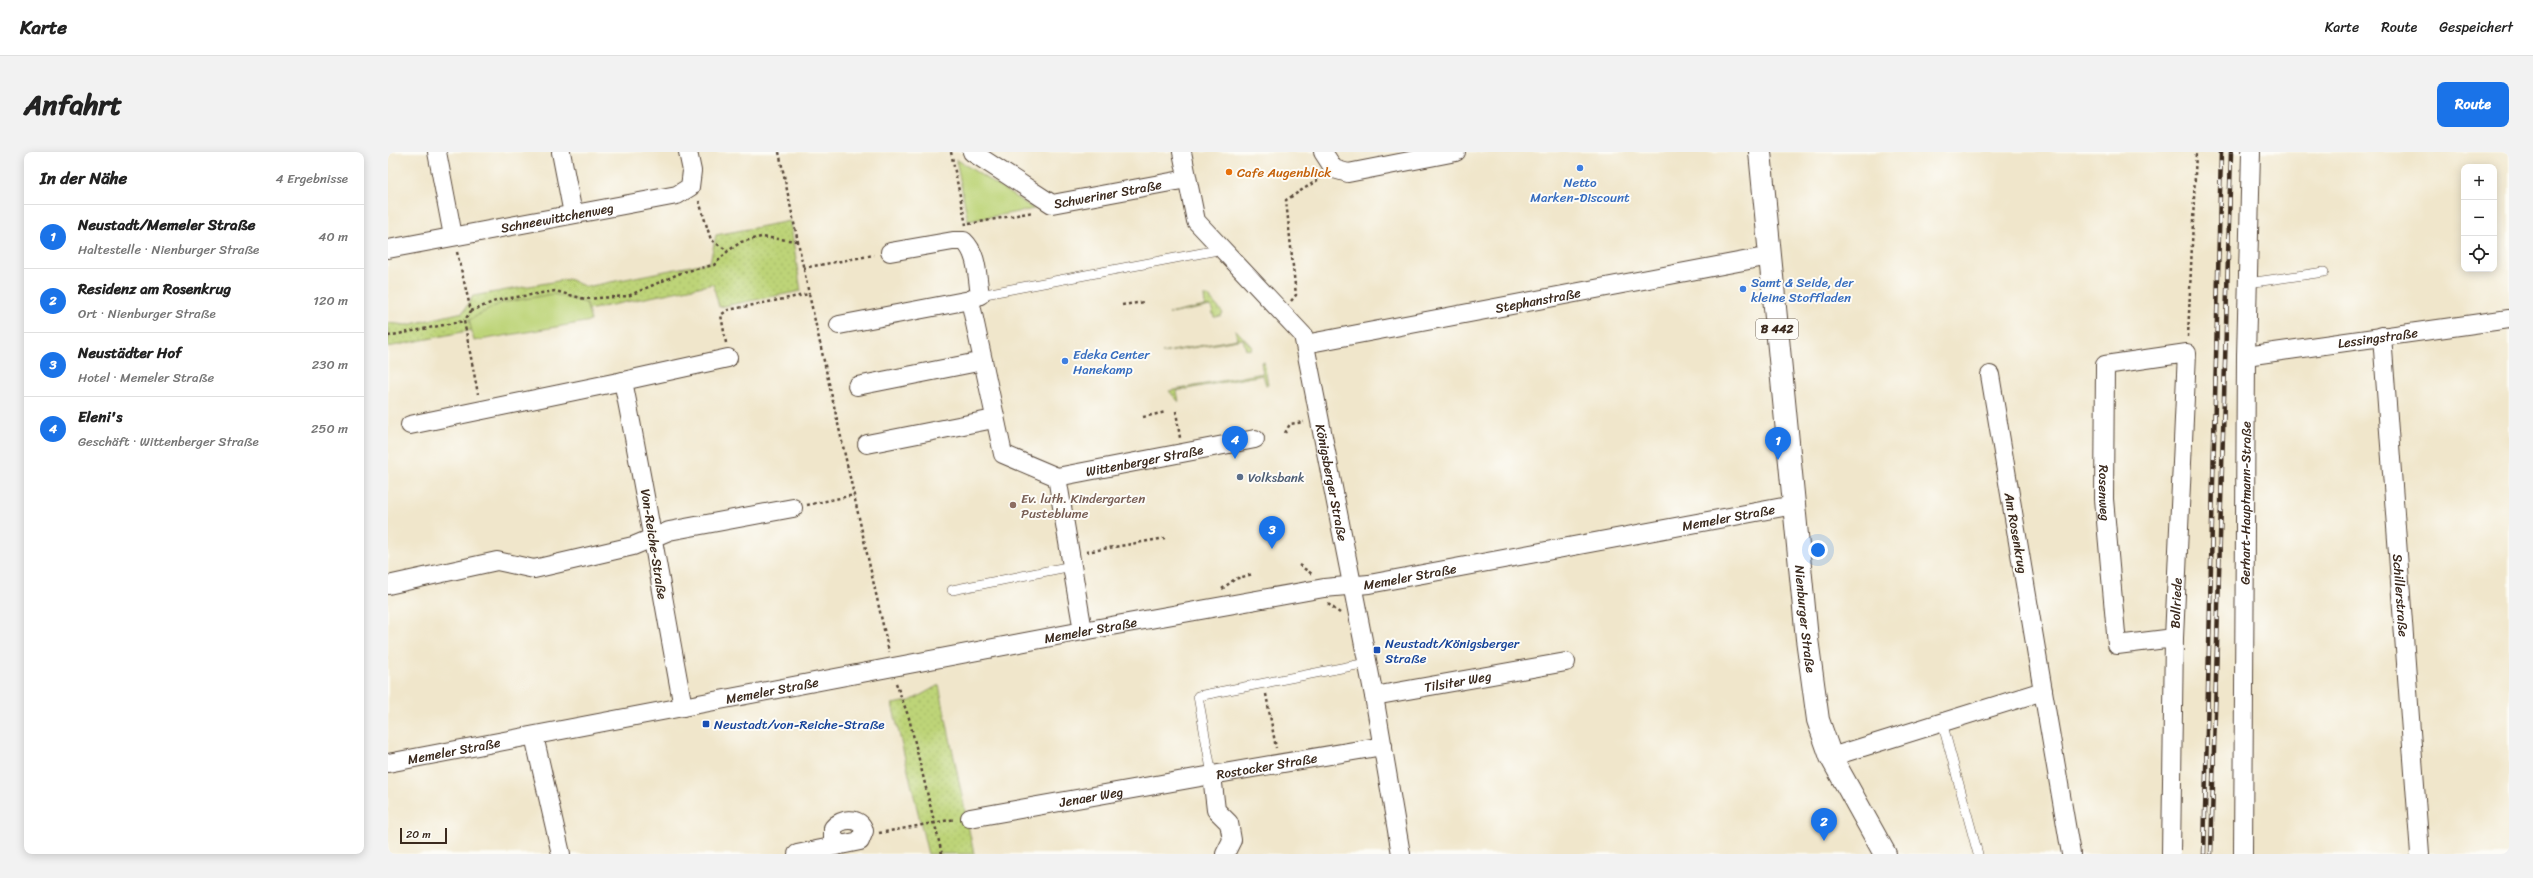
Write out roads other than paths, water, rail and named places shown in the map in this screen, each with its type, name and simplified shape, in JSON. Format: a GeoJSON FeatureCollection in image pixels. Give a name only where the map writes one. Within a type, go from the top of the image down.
{"type":"FeatureCollection","features":[{"type":"Feature","properties":{"kind":"main road","name":"Nienburger Straße"},"geometry":{"type":"LineString","coordinates":[[1760,152],[1807,639],[1818,720],[1831,757],[1885,854]]}},
{"type":"Feature","properties":{"kind":"street"},"geometry":{"type":"LineString","coordinates":[[437,152],[453,236]]}},
{"type":"Feature","properties":{"kind":"street"},"geometry":{"type":"LineString","coordinates":[[561,152],[573,214]]}},
{"type":"Feature","properties":{"kind":"street","name":"Schneewittchenweg"},"geometry":{"type":"LineString","coordinates":[[388,249],[677,195],[690,187],[692,171],[688,152]]}},
{"type":"Feature","properties":{"kind":"street","name":"Schweriner Straße"},"geometry":{"type":"LineString","coordinates":[[972,152],[1052,204],[1187,179]]}},
{"type":"Feature","properties":{"kind":"street","name":"Königsberger Straße"},"geometry":{"type":"LineString","coordinates":[[1182,152],[1196,221],[1303,335],[1350,584],[1374,696],[1401,854]]}},
{"type":"Feature","properties":{"kind":"street"},"geometry":{"type":"LineString","coordinates":[[1323,152],[1334,169],[1348,174],[1456,152]]}},
{"type":"Feature","properties":{"kind":"street","name":"Gerhart-Hauptmann-Straße"},"geometry":{"type":"LineString","coordinates":[[2243,854],[2246,356],[2252,152]]}},
{"type":"Feature","properties":{"kind":"street"},"geometry":{"type":"LineString","coordinates":[[890,252],[953,241],[965,233],[974,259],[975,298],[983,361],[994,419],[1003,454],[1057,477],[1083,631]]}},
{"type":"Feature","properties":{"kind":"street","name":"Stephanstraße"},"geometry":{"type":"LineString","coordinates":[[1305,344],[1770,256]]}},
{"type":"Feature","properties":{"kind":"street"},"geometry":{"type":"LineString","coordinates":[[839,325],[975,298]]}},
{"type":"Feature","properties":{"kind":"street","name":"Lessingstraße"},"geometry":{"type":"LineString","coordinates":[[2246,356],[2509,319]]}},
{"type":"Feature","properties":{"kind":"street","name":"Schillerstraße"},"geometry":{"type":"LineString","coordinates":[[2382,336],[2420,854]]}},
{"type":"Feature","properties":{"kind":"street","name":"Bollriede"},"geometry":{"type":"LineString","coordinates":[[2171,854],[2174,638],[2187,353]]}},
{"type":"Feature","properties":{"kind":"street","name":"Rosenweg"},"geometry":{"type":"LineString","coordinates":[[2174,638],[2117,645],[2104,499],[2105,365],[2187,353]]}},
{"type":"Feature","properties":{"kind":"street"},"geometry":{"type":"LineString","coordinates":[[410,425],[728,358]]}},
{"type":"Feature","properties":{"kind":"street"},"geometry":{"type":"LineString","coordinates":[[856,386],[983,361]]}},
{"type":"Feature","properties":{"kind":"street","name":"Am Rosenkrug"},"geometry":{"type":"LineString","coordinates":[[1990,375],[2071,854]]}},
{"type":"Feature","properties":{"kind":"street","name":"Von-Reiche-Straße"},"geometry":{"type":"LineString","coordinates":[[623,381],[647,498],[651,537],[683,707]]}},
{"type":"Feature","properties":{"kind":"street"},"geometry":{"type":"LineString","coordinates":[[867,444],[994,419]]}},
{"type":"Feature","properties":{"kind":"street","name":"Wittenberger Straße"},"geometry":{"type":"LineString","coordinates":[[1057,477],[1183,452],[1255,440]]}},
{"type":"Feature","properties":{"kind":"street","name":"Memeler Straße"},"geometry":{"type":"LineString","coordinates":[[388,763],[1083,631],[1350,584],[1369,584],[1794,505]]}},
{"type":"Feature","properties":{"kind":"street"},"geometry":{"type":"LineString","coordinates":[[388,585],[496,561],[534,568],[633,546],[651,537],[669,531],[793,508]]}},
{"type":"Feature","properties":{"kind":"street","name":"Tilsiter Weg"},"geometry":{"type":"LineString","coordinates":[[1374,696],[1566,662]]}},
{"type":"Feature","properties":{"kind":"street"},"geometry":{"type":"LineString","coordinates":[[1831,757],[2043,691]]}},
{"type":"Feature","properties":{"kind":"street"},"geometry":{"type":"LineString","coordinates":[[534,736],[561,854]]}},
{"type":"Feature","properties":{"kind":"street","name":"Rostocker Straße"},"geometry":{"type":"LineString","coordinates":[[1225,854],[1232,840],[1229,823],[1216,810],[1212,775],[1383,746]]}},
{"type":"Feature","properties":{"kind":"street","name":"Jenaer Weg"},"geometry":{"type":"LineString","coordinates":[[970,818],[1212,775]]}},
{"type":"Feature","properties":{"kind":"street"},"geometry":{"type":"LineString","coordinates":[[796,854],[860,841],[863,837]]}},
{"type":"Feature","properties":{"kind":"lane"},"geometry":{"type":"LineString","coordinates":[[975,298],[1223,250]]}},
{"type":"Feature","properties":{"kind":"lane"},"geometry":{"type":"LineString","coordinates":[[2248,283],[2324,272]]}},
{"type":"Feature","properties":{"kind":"lane"},"geometry":{"type":"LineString","coordinates":[[952,590],[1071,560]]}},
{"type":"Feature","properties":{"kind":"lane"},"geometry":{"type":"LineString","coordinates":[[1212,775],[1198,696],[1367,663]]}},
{"type":"Feature","properties":{"kind":"lane"},"geometry":{"type":"LineString","coordinates":[[1942,722],[1978,854]]}},
{"type":"Feature","properties":{"kind":"railway"},"geometry":{"type":"LineString","coordinates":[[2204,854],[2221,152]]}},
{"type":"Feature","properties":{"kind":"railway"},"geometry":{"type":"LineString","coordinates":[[2211,854],[2231,152]]}},
{"type":"Feature","properties":{"kind":"place","name":"Netto Marken-Discount"},"geometry":{"type":"Point","coordinates":[1580,168]}},
{"type":"Feature","properties":{"kind":"place","name":"Cafe Augenblick"},"geometry":{"type":"Point","coordinates":[1229,172]}},
{"type":"Feature","properties":{"kind":"place","name":"Samt & Seide, der kleine Stoffladen"},"geometry":{"type":"Point","coordinates":[1743,289]}},
{"type":"Feature","properties":{"kind":"place","name":"Edeka Center Hanekamp"},"geometry":{"type":"Point","coordinates":[1065,361]}},
{"type":"Feature","properties":{"kind":"place","name":"Eleni's"},"geometry":{"type":"Point","coordinates":[1235,459]}},
{"type":"Feature","properties":{"kind":"place","name":"Neustadt/Memeler Straße"},"geometry":{"type":"Point","coordinates":[1778,460]}},
{"type":"Feature","properties":{"kind":"place","name":"Volksbank"},"geometry":{"type":"Point","coordinates":[1240,477]}},
{"type":"Feature","properties":{"kind":"place","name":"Ev. luth. Kindergarten Pusteblume"},"geometry":{"type":"Point","coordinates":[1013,505]}},
{"type":"Feature","properties":{"kind":"place","name":"Neustädter Hof"},"geometry":{"type":"Point","coordinates":[1272,549]}},
{"type":"Feature","properties":{"kind":"place","name":"Neustadt/Königsberger Straße"},"geometry":{"type":"Point","coordinates":[1377,650]}},
{"type":"Feature","properties":{"kind":"place","name":"Neustadt/von-Reiche-Straße"},"geometry":{"type":"Point","coordinates":[706,724]}},
{"type":"Feature","properties":{"kind":"place","name":"Residenz am Rosenkrug"},"geometry":{"type":"Point","coordinates":[1824,841]}}]}
